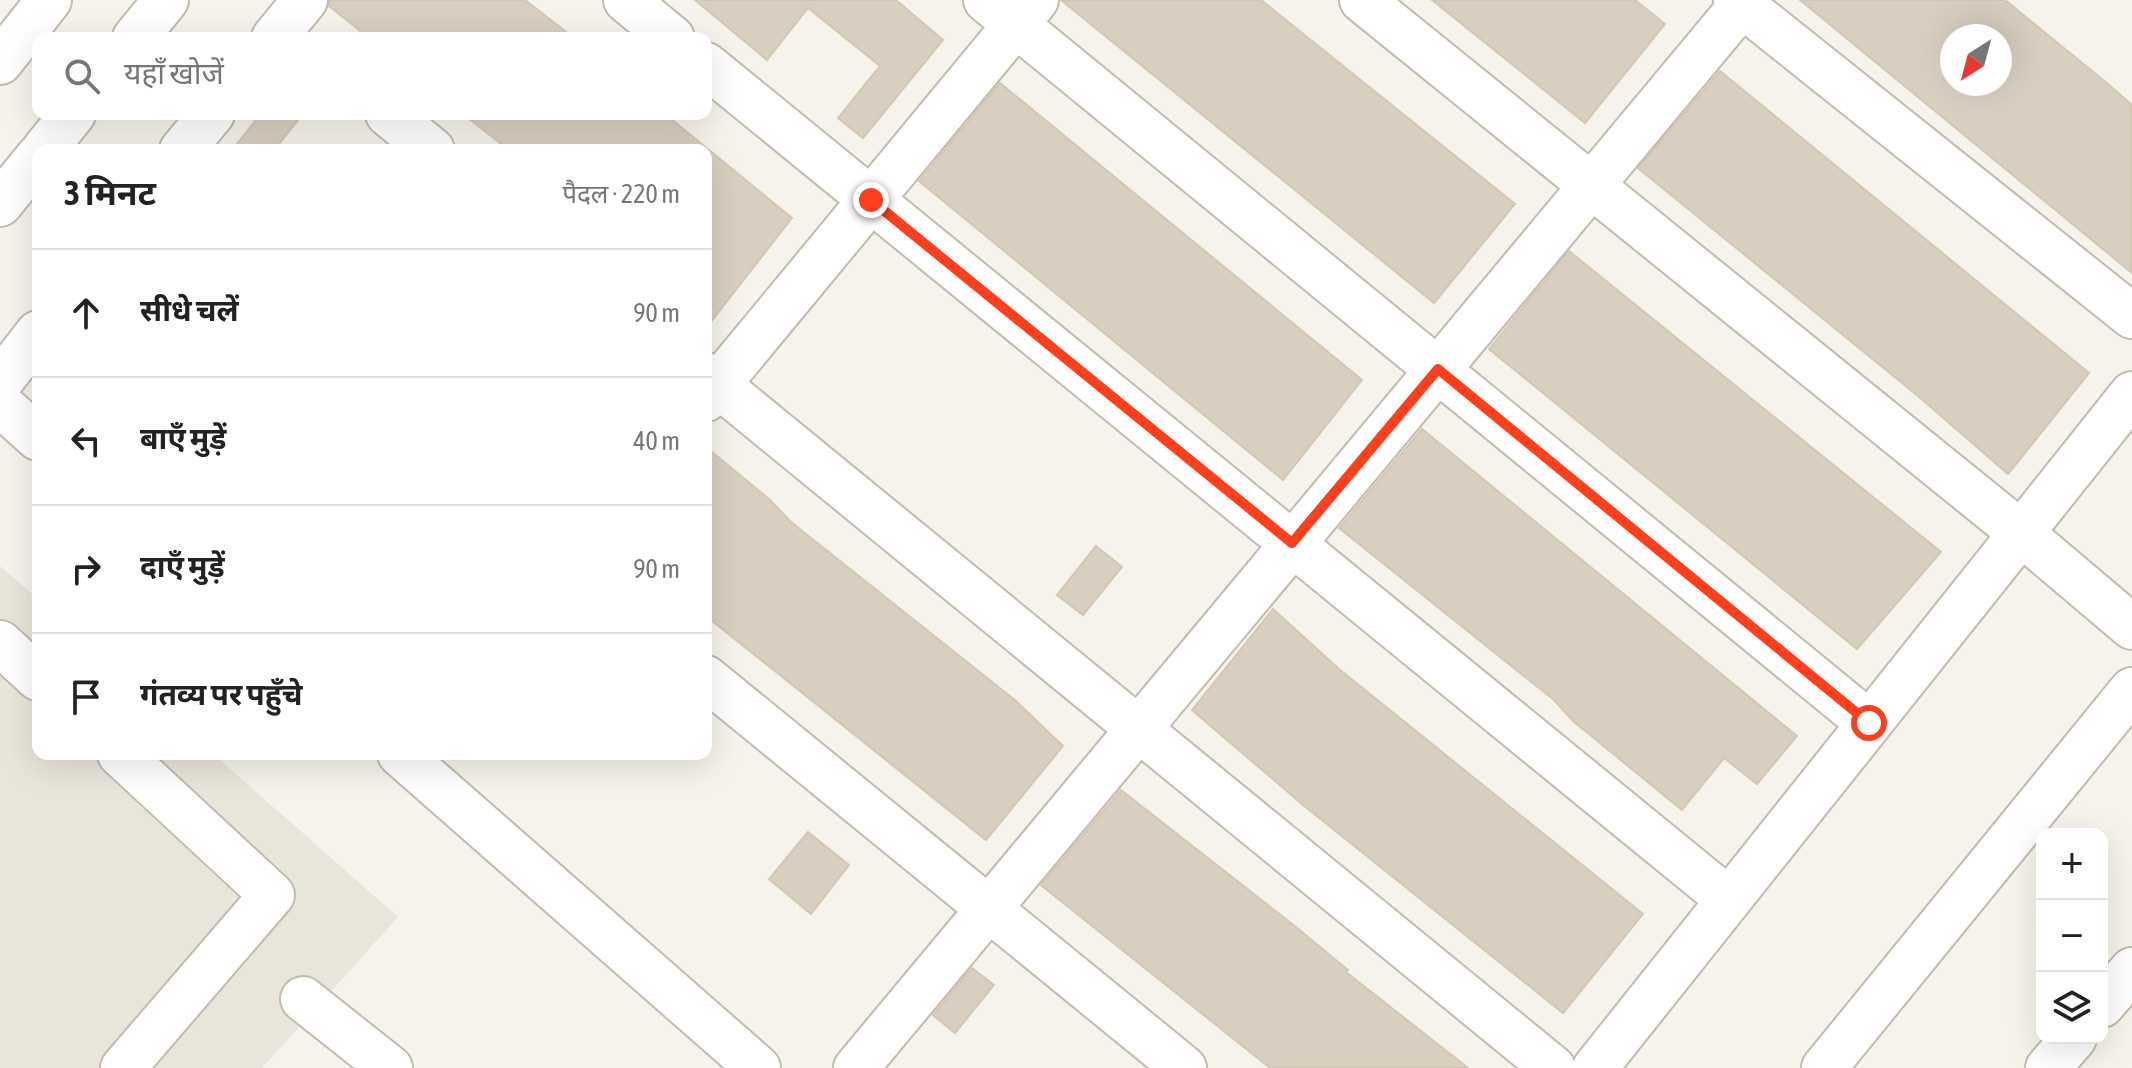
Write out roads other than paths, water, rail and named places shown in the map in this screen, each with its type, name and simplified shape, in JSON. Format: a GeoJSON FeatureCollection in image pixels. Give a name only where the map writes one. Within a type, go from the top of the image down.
{"type":"FeatureCollection","features":[{"type":"Feature","properties":{"kind":"street"},"geometry":{"type":"LineString","coordinates":[[0,62],[49,0]]}},
{"type":"Feature","properties":{"kind":"street"},"geometry":{"type":"LineString","coordinates":[[140,32],[166,0]]}},
{"type":"Feature","properties":{"kind":"street"},"geometry":{"type":"LineString","coordinates":[[626,0],[665,32]]}},
{"type":"Feature","properties":{"kind":"street"},"geometry":{"type":"LineString","coordinates":[[1362,0],[2021,533],[2132,627]]}},
{"type":"Feature","properties":{"kind":"street"},"geometry":{"type":"LineString","coordinates":[[856,1068],[1742,2],[2132,316]]}},
{"type":"Feature","properties":{"kind":"street"},"geometry":{"type":"LineString","coordinates":[[712,384],[871,200],[1013,8],[1438,369],[1869,723]]}},
{"type":"Feature","properties":{"kind":"street"},"geometry":{"type":"LineString","coordinates":[[712,70],[1729,900]]}},
{"type":"Feature","properties":{"kind":"street"},"geometry":{"type":"LineString","coordinates":[[49,144],[68,120]]}},
{"type":"Feature","properties":{"kind":"street"},"geometry":{"type":"LineString","coordinates":[[187,144],[207,120]]}},
{"type":"Feature","properties":{"kind":"street"},"geometry":{"type":"LineString","coordinates":[[395,120],[425,144]]}},
{"type":"Feature","properties":{"kind":"street"},"geometry":{"type":"LineString","coordinates":[[0,204],[32,164]]}},
{"type":"Feature","properties":{"kind":"street"},"geometry":{"type":"LineString","coordinates":[[0,382],[32,341]]}},
{"type":"Feature","properties":{"kind":"street"},"geometry":{"type":"LineString","coordinates":[[712,388],[1138,728],[1553,1068]]}},
{"type":"Feature","properties":{"kind":"street"},"geometry":{"type":"LineString","coordinates":[[1595,1068],[2132,394]]}},
{"type":"Feature","properties":{"kind":"street"},"geometry":{"type":"LineString","coordinates":[[0,404],[32,433]]}},
{"type":"Feature","properties":{"kind":"street"},"geometry":{"type":"LineString","coordinates":[[0,643],[32,672]]}},
{"type":"Feature","properties":{"kind":"street"},"geometry":{"type":"LineString","coordinates":[[712,683],[1184,1068]]}},
{"type":"Feature","properties":{"kind":"street"},"geometry":{"type":"LineString","coordinates":[[1824,1068],[2132,690]]}},
{"type":"Feature","properties":{"kind":"street"},"geometry":{"type":"LineString","coordinates":[[123,1068],[272,895],[126,760]]}},
{"type":"Feature","properties":{"kind":"street"},"geometry":{"type":"LineString","coordinates":[[413,760],[758,1068]]}},
{"type":"Feature","properties":{"kind":"street"},"geometry":{"type":"LineString","coordinates":[[2108,998],[2132,970]]}},
{"type":"Feature","properties":{"kind":"street"},"geometry":{"type":"LineString","coordinates":[[303,999],[390,1068]]}},
{"type":"Feature","properties":{"kind":"street"},"geometry":{"type":"LineString","coordinates":[[2048,1068],[2069,1044]]}}]}
